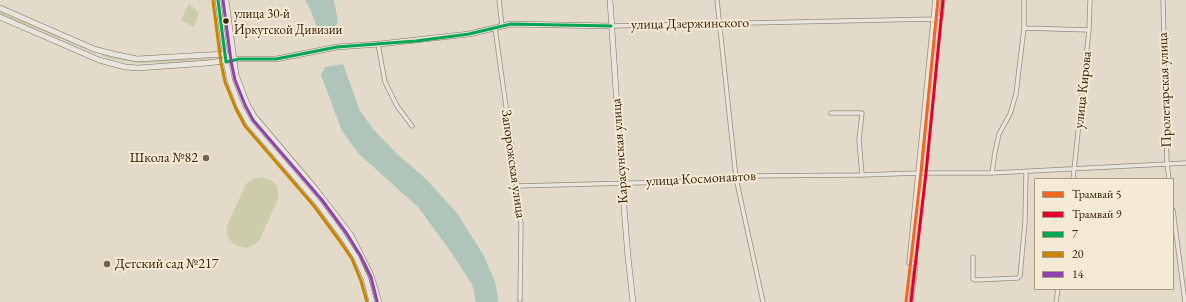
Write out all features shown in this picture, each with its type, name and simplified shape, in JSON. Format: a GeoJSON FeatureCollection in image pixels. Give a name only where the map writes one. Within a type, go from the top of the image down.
{"type":"FeatureCollection","features":[{"type":"Feature","properties":{"kind":"street"},"geometry":{"type":"LineString","coordinates":[[218,0],[226,62],[234,92],[240,107],[249,123],[318,204],[346,241],[356,256],[366,279],[372,302]]}},
{"type":"Feature","properties":{"kind":"street"},"geometry":{"type":"LineString","coordinates":[[226,0],[237,79],[254,116],[314,188],[352,237],[370,275],[379,302]]}},
{"type":"Feature","properties":{"kind":"street"},"geometry":{"type":"LineString","coordinates":[[499,0],[502,26]]}},
{"type":"Feature","properties":{"kind":"street","name":"Карасунская улица"},"geometry":{"type":"LineString","coordinates":[[610,0],[622,182],[633,302]]}},
{"type":"Feature","properties":{"kind":"street"},"geometry":{"type":"LineString","coordinates":[[717,0],[736,178],[762,302]]}},
{"type":"Feature","properties":{"kind":"street"},"geometry":{"type":"LineString","coordinates":[[911,302],[916,264],[909,263],[935,0]]}},
{"type":"Feature","properties":{"kind":"street"},"geometry":{"type":"LineString","coordinates":[[933,19],[941,17],[943,0]]}},
{"type":"Feature","properties":{"kind":"street"},"geometry":{"type":"LineString","coordinates":[[992,173],[999,134],[1010,114],[1016,94],[1024,28],[1024,0]]}},
{"type":"Feature","properties":{"kind":"street","name":"улица Кирова"},"geometry":{"type":"LineString","coordinates":[[1073,178],[1089,30],[1090,0]]}},
{"type":"Feature","properties":{"kind":"street","name":"Пролетарская улица"},"geometry":{"type":"LineString","coordinates":[[1163,0],[1167,164],[1169,178]]}},
{"type":"Feature","properties":{"kind":"street"},"geometry":{"type":"LineString","coordinates":[[0,8],[94,49],[137,59],[225,54],[234,60]]}},
{"type":"Feature","properties":{"kind":"street"},"geometry":{"type":"LineString","coordinates":[[0,17],[110,64],[138,68],[226,62],[234,60]]}},
{"type":"Feature","properties":{"kind":"street","name":"улица Дзержинского"},"geometry":{"type":"LineString","coordinates":[[234,60],[276,59],[337,47],[469,34],[511,24],[611,26],[933,19]]}},
{"type":"Feature","properties":{"kind":"street","name":"Запорожская улица"},"geometry":{"type":"LineString","coordinates":[[495,28],[521,226],[520,300]]}},
{"type":"Feature","properties":{"kind":"street"},"geometry":{"type":"LineString","coordinates":[[1024,28],[1089,30]]}},
{"type":"Feature","properties":{"kind":"street"},"geometry":{"type":"LineString","coordinates":[[378,44],[385,82],[397,106],[412,126]]}},
{"type":"Feature","properties":{"kind":"street"},"geometry":{"type":"LineString","coordinates":[[91,57],[94,49]]}},
{"type":"Feature","properties":{"kind":"street"},"geometry":{"type":"LineString","coordinates":[[831,113],[862,113],[859,140],[862,175]]}},
{"type":"Feature","properties":{"kind":"street","name":"улица Космонавтов"},"geometry":{"type":"LineString","coordinates":[[516,186],[622,182],[708,181],[746,176],[1026,172],[1075,168],[1186,163]]}},
{"type":"Feature","properties":{"kind":"street"},"geometry":{"type":"LineString","coordinates":[[973,257],[975,280],[1018,278],[1020,276],[1025,222],[1026,172]]}},
{"type":"Feature","properties":{"kind":"street"},"geometry":{"type":"LineString","coordinates":[[1174,218],[1185,302]]}},
{"type":"Feature","properties":{"kind":"street"},"geometry":{"type":"LineString","coordinates":[[346,241],[352,237]]}},
{"type":"Feature","properties":{"kind":"street"},"geometry":{"type":"LineString","coordinates":[[1056,302],[1058,290]]}},
{"type":"Feature","properties":{"kind":"green space"},"geometry":{"type":"Polygon","coordinates":[[[222,0],[224,0],[228,36],[226,36],[222,0]]]}},
{"type":"Feature","properties":{"kind":"green space"},"geometry":{"type":"Polygon","coordinates":[[[189,3],[199,13],[194,27],[181,20],[189,3]]]}},
{"type":"Feature","properties":{"kind":"green space"},"geometry":{"type":"Polygon","coordinates":[[[0,10],[84,46],[83,48],[0,14],[0,10]]]}},
{"type":"Feature","properties":{"kind":"green space"},"geometry":{"type":"Polygon","coordinates":[[[101,55],[139,61],[213,59],[182,62],[138,63],[112,59],[101,55]]]}},
{"type":"Feature","properties":{"kind":"green space"},"geometry":{"type":"Polygon","coordinates":[[[262,177],[272,181],[276,185],[278,190],[278,199],[259,241],[247,248],[241,247],[234,244],[230,240],[227,235],[227,226],[246,184],[253,179],[262,177]]]}},
{"type":"Feature","properties":{"kind":"shaded area"},"geometry":{"type":"Polygon","coordinates":[[[305,0],[334,0],[338,22],[335,27],[319,34],[311,11],[305,0]]]}},
{"type":"Feature","properties":{"kind":"shaded area"},"geometry":{"type":"Polygon","coordinates":[[[343,64],[360,111],[374,130],[397,154],[426,179],[457,213],[484,256],[495,282],[498,302],[476,302],[473,286],[451,252],[418,207],[359,154],[342,131],[321,75],[325,67],[343,64]]]}},
{"type":"Feature","properties":{"kind":"tram line","name":"5"},"geometry":{"type":"LineString","coordinates":[[906,302],[921,173],[938,0]]}},
{"type":"Feature","properties":{"kind":"tram line","name":"9"},"geometry":{"type":"LineString","coordinates":[[911,302],[926,173],[943,0]]}},
{"type":"Feature","properties":{"kind":"transit line","name":"7"},"geometry":{"type":"LineString","coordinates":[[218,0],[226,62],[239,59],[276,59],[337,47],[416,41],[469,34],[511,24],[611,26]]}},
{"type":"Feature","properties":{"kind":"transit line","name":"14"},"geometry":{"type":"LineString","coordinates":[[223,0],[231,61],[235,80],[245,105],[253,120],[322,200],[347,234],[371,277],[377,301]]}},
{"type":"Feature","properties":{"kind":"transit line","name":"20"},"geometry":{"type":"LineString","coordinates":[[213,1],[225,82],[236,109],[245,126],[314,206],[352,259],[361,281],[367,302]]}},
{"type":"Feature","properties":{"kind":"place","name":"улица 30-й Иркутской Дивизии"},"geometry":{"type":"Point","coordinates":[226,21]}},
{"type":"Feature","properties":{"kind":"place","name":"Школа №82"},"geometry":{"type":"Point","coordinates":[206,158]}},
{"type":"Feature","properties":{"kind":"place","name":"Детский сад №217"},"geometry":{"type":"Point","coordinates":[107,264]}}]}
